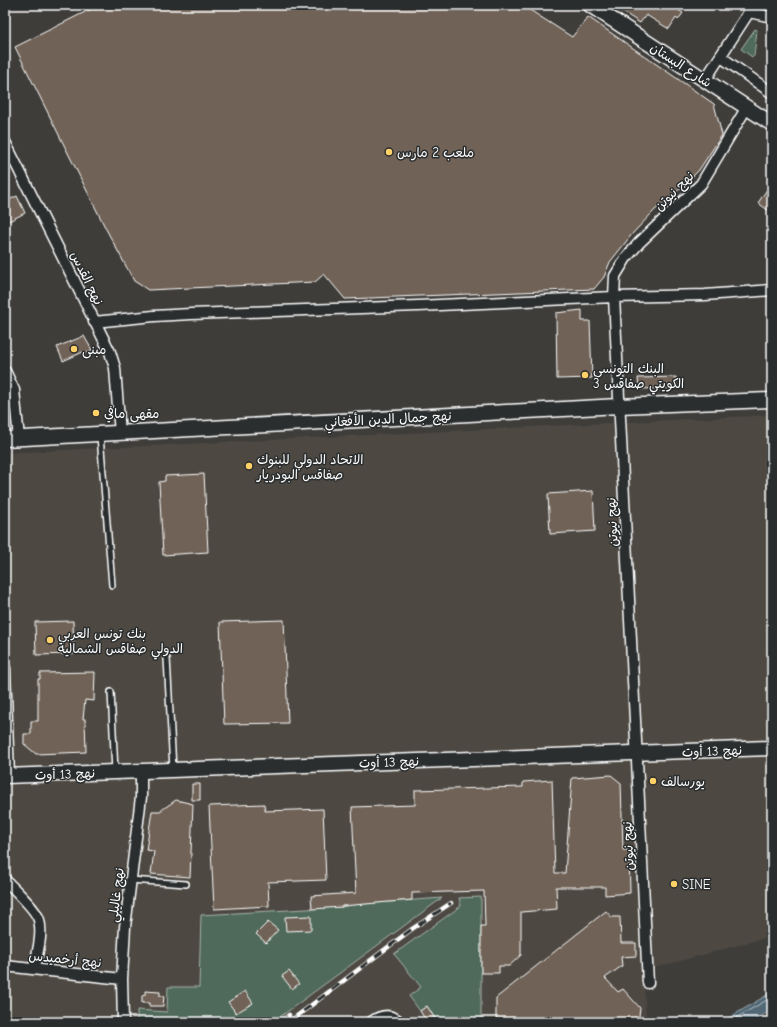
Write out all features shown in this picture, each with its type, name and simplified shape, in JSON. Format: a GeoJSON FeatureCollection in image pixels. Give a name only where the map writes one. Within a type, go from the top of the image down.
{"type":"FeatureCollection","features":[{"type":"Feature","properties":{"kind":"main road","name":"شارع البستان"},"geometry":{"type":"LineString","coordinates":[[590,5],[772,124]]}},
{"type":"Feature","properties":{"kind":"main road","name":"نهج جمال الدين الأفغاني"},"geometry":{"type":"LineString","coordinates":[[12,439],[620,406],[772,400]]}},
{"type":"Feature","properties":{"kind":"main road","name":"نهج 13 أوت"},"geometry":{"type":"LineString","coordinates":[[7,776],[772,748]]}},
{"type":"Feature","properties":{"kind":"street"},"geometry":{"type":"LineString","coordinates":[[705,80],[721,57],[750,8],[772,17]]}},
{"type":"Feature","properties":{"kind":"street"},"geometry":{"type":"LineString","coordinates":[[721,57],[772,93]]}},
{"type":"Feature","properties":{"kind":"street","name":"نهج نيوتن"},"geometry":{"type":"LineString","coordinates":[[648,983],[614,297],[615,276],[626,258],[639,243],[702,184],[747,107]]}},
{"type":"Feature","properties":{"kind":"street","name":"نهج القدس"},"geometry":{"type":"LineString","coordinates":[[6,146],[110,352],[115,368],[120,434]]}},
{"type":"Feature","properties":{"kind":"street"},"geometry":{"type":"LineString","coordinates":[[94,322],[191,314],[433,306],[614,297],[705,295],[772,290]]}},
{"type":"Feature","properties":{"kind":"street"},"geometry":{"type":"LineString","coordinates":[[5,371],[14,390],[12,439]]}},
{"type":"Feature","properties":{"kind":"street"},"geometry":{"type":"LineString","coordinates":[[5,668],[7,776]]}},
{"type":"Feature","properties":{"kind":"street","name":"نهج غاليلي"},"geometry":{"type":"LineString","coordinates":[[123,1022],[122,979],[125,927],[141,797],[141,771]]}},
{"type":"Feature","properties":{"kind":"street"},"geometry":{"type":"LineString","coordinates":[[5,880],[34,910],[40,920],[41,932],[34,969]]}},
{"type":"Feature","properties":{"kind":"street","name":"نهج أرخميدس"},"geometry":{"type":"LineString","coordinates":[[5,966],[122,979]]}},
{"type":"Feature","properties":{"kind":"street"},"geometry":{"type":"LineString","coordinates":[[371,1022],[378,1017],[384,1016],[395,1018],[400,1022]]}},
{"type":"Feature","properties":{"kind":"lane"},"geometry":{"type":"LineString","coordinates":[[100,435],[112,585]]}},
{"type":"Feature","properties":{"kind":"lane"},"geometry":{"type":"LineString","coordinates":[[167,658],[173,770]]}},
{"type":"Feature","properties":{"kind":"lane"},"geometry":{"type":"LineString","coordinates":[[111,692],[115,772]]}},
{"type":"Feature","properties":{"kind":"lane"},"geometry":{"type":"LineString","coordinates":[[130,880],[186,884]]}},
{"type":"Feature","properties":{"kind":"shaded area"},"geometry":{"type":"Polygon","coordinates":[[[772,415],[772,936],[643,971],[646,1019],[642,1022],[5,1022],[5,453],[772,415]]]}},
{"type":"Feature","properties":{"kind":"green space"},"geometry":{"type":"Polygon","coordinates":[[[755,29],[757,30],[754,56],[752,57],[741,49],[755,29]]]}},
{"type":"Feature","properties":{"kind":"green space"},"geometry":{"type":"Polygon","coordinates":[[[481,897],[481,1022],[437,1022],[427,1006],[420,1011],[409,996],[421,987],[394,954],[461,906],[459,898],[481,897]]]}},
{"type":"Feature","properties":{"kind":"green space"},"geometry":{"type":"Polygon","coordinates":[[[442,898],[273,1022],[137,1022],[137,1010],[167,1012],[168,987],[199,987],[201,915],[342,907],[350,905],[442,898]]]}},
{"type":"Feature","properties":{"kind":"water"},"geometry":{"type":"Polygon","coordinates":[[[772,992],[772,1010],[751,1022],[722,1022],[772,992]]]}},
{"type":"Feature","properties":{"kind":"building","name":"ملعب 2 مارس"},"geometry":{"type":"Polygon","coordinates":[[[99,5],[522,5],[572,37],[588,17],[714,104],[722,135],[699,170],[655,210],[633,233],[610,262],[604,277],[594,289],[345,299],[324,274],[315,282],[148,290],[134,281],[106,229],[15,47],[99,5]]]}},
{"type":"Feature","properties":{"kind":"building"},"geometry":{"type":"Polygon","coordinates":[[[612,5],[671,5],[683,13],[678,20],[676,18],[669,29],[646,15],[640,23],[612,5]]]}},
{"type":"Feature","properties":{"kind":"building"},"geometry":{"type":"Polygon","coordinates":[[[772,182],[772,213],[758,203],[772,182]]]}},
{"type":"Feature","properties":{"kind":"building"},"geometry":{"type":"Polygon","coordinates":[[[17,196],[25,213],[5,223],[5,202],[17,196]]]}},
{"type":"Feature","properties":{"kind":"building"},"geometry":{"type":"Polygon","coordinates":[[[582,310],[582,321],[590,321],[592,378],[557,379],[556,313],[582,310]]]}},
{"type":"Feature","properties":{"kind":"building","name":"مبنى"},"geometry":{"type":"Polygon","coordinates":[[[84,336],[92,350],[85,354],[83,352],[63,361],[57,347],[84,336]]]}},
{"type":"Feature","properties":{"kind":"building"},"geometry":{"type":"Polygon","coordinates":[[[676,377],[677,388],[639,389],[638,378],[676,377]]]}},
{"type":"Feature","properties":{"kind":"building"},"geometry":{"type":"Polygon","coordinates":[[[204,474],[208,552],[163,555],[159,482],[165,481],[165,476],[204,474]]]}},
{"type":"Feature","properties":{"kind":"building"},"geometry":{"type":"Polygon","coordinates":[[[593,491],[595,531],[550,534],[548,494],[593,491]]]}},
{"type":"Feature","properties":{"kind":"building"},"geometry":{"type":"Polygon","coordinates":[[[284,620],[288,723],[224,724],[220,622],[284,620]]]}},
{"type":"Feature","properties":{"kind":"building"},"geometry":{"type":"Polygon","coordinates":[[[73,621],[74,654],[36,655],[35,622],[73,621]]]}},
{"type":"Feature","properties":{"kind":"building"},"geometry":{"type":"Polygon","coordinates":[[[95,672],[94,701],[85,700],[83,719],[85,719],[86,752],[36,754],[24,744],[24,734],[31,734],[31,721],[38,721],[38,679],[40,679],[40,673],[95,672]]]}},
{"type":"Feature","properties":{"kind":"building"},"geometry":{"type":"Polygon","coordinates":[[[611,775],[621,783],[623,850],[629,850],[630,893],[605,895],[605,887],[556,887],[557,909],[521,912],[521,955],[509,966],[499,966],[499,973],[481,973],[481,926],[485,926],[484,891],[412,893],[412,900],[312,909],[311,896],[356,893],[352,807],[415,805],[415,790],[523,787],[523,782],[552,780],[555,873],[565,873],[572,778],[611,775]]]}},
{"type":"Feature","properties":{"kind":"building"},"geometry":{"type":"Polygon","coordinates":[[[192,784],[200,784],[200,800],[192,800],[192,784]]]}},
{"type":"Feature","properties":{"kind":"building"},"geometry":{"type":"Polygon","coordinates":[[[176,800],[193,804],[190,877],[151,874],[154,851],[146,850],[152,811],[160,811],[176,800]]]}},
{"type":"Feature","properties":{"kind":"building"},"geometry":{"type":"Polygon","coordinates":[[[264,804],[265,811],[323,809],[326,880],[268,882],[269,906],[214,909],[209,806],[264,804]]]}},
{"type":"Feature","properties":{"kind":"building"},"geometry":{"type":"Polygon","coordinates":[[[606,911],[611,917],[620,917],[621,943],[636,943],[636,956],[621,957],[622,966],[605,978],[618,992],[623,989],[640,1008],[639,1016],[631,1022],[566,1022],[563,1018],[559,1022],[496,1022],[496,998],[606,911]]]}},
{"type":"Feature","properties":{"kind":"building"},"geometry":{"type":"Polygon","coordinates":[[[311,916],[311,930],[286,931],[285,917],[311,916]]]}},
{"type":"Feature","properties":{"kind":"building"},"geometry":{"type":"Polygon","coordinates":[[[268,922],[278,930],[266,943],[256,934],[268,922]]]}},
{"type":"Feature","properties":{"kind":"building"},"geometry":{"type":"Polygon","coordinates":[[[289,971],[299,984],[292,989],[282,976],[289,971]]]}},
{"type":"Feature","properties":{"kind":"building"},"geometry":{"type":"Polygon","coordinates":[[[145,991],[160,992],[160,996],[164,996],[163,1006],[149,1006],[149,1003],[142,1003],[142,996],[145,995],[145,991]]]}},
{"type":"Feature","properties":{"kind":"building"},"geometry":{"type":"Polygon","coordinates":[[[245,991],[253,1003],[236,1013],[228,1002],[245,991]]]}},
{"type":"Feature","properties":{"kind":"building"},"geometry":{"type":"Polygon","coordinates":[[[427,1006],[437,1022],[427,1022],[420,1011],[427,1006]]]}},
{"type":"Feature","properties":{"kind":"railway"},"geometry":{"type":"LineString","coordinates":[[289,1022],[412,929],[451,903]]}},
{"type":"Feature","properties":{"kind":"railway"},"geometry":{"type":"LineString","coordinates":[[280,1022],[289,1015]]}},
{"type":"Feature","properties":{"kind":"place","name":"ملعب 2 مارس"},"geometry":{"type":"Point","coordinates":[389,152]}},
{"type":"Feature","properties":{"kind":"place","name":"مبنى"},"geometry":{"type":"Point","coordinates":[74,349]}},
{"type":"Feature","properties":{"kind":"place","name":"البنك التونسي الكويتي صفاقس 3"},"geometry":{"type":"Point","coordinates":[585,375]}},
{"type":"Feature","properties":{"kind":"place","name":"مقهى مافي"},"geometry":{"type":"Point","coordinates":[96,413]}},
{"type":"Feature","properties":{"kind":"place","name":"الاتحاد الدولي للبنوك صفاقس البودريار"},"geometry":{"type":"Point","coordinates":[249,466]}},
{"type":"Feature","properties":{"kind":"place","name":"بنك تونس العربي الدولي صفاقس الشمالية"},"geometry":{"type":"Point","coordinates":[50,640]}},
{"type":"Feature","properties":{"kind":"place","name":"يورسالف"},"geometry":{"type":"Point","coordinates":[653,781]}},
{"type":"Feature","properties":{"kind":"place","name":"SINE"},"geometry":{"type":"Point","coordinates":[674,884]}}]}
